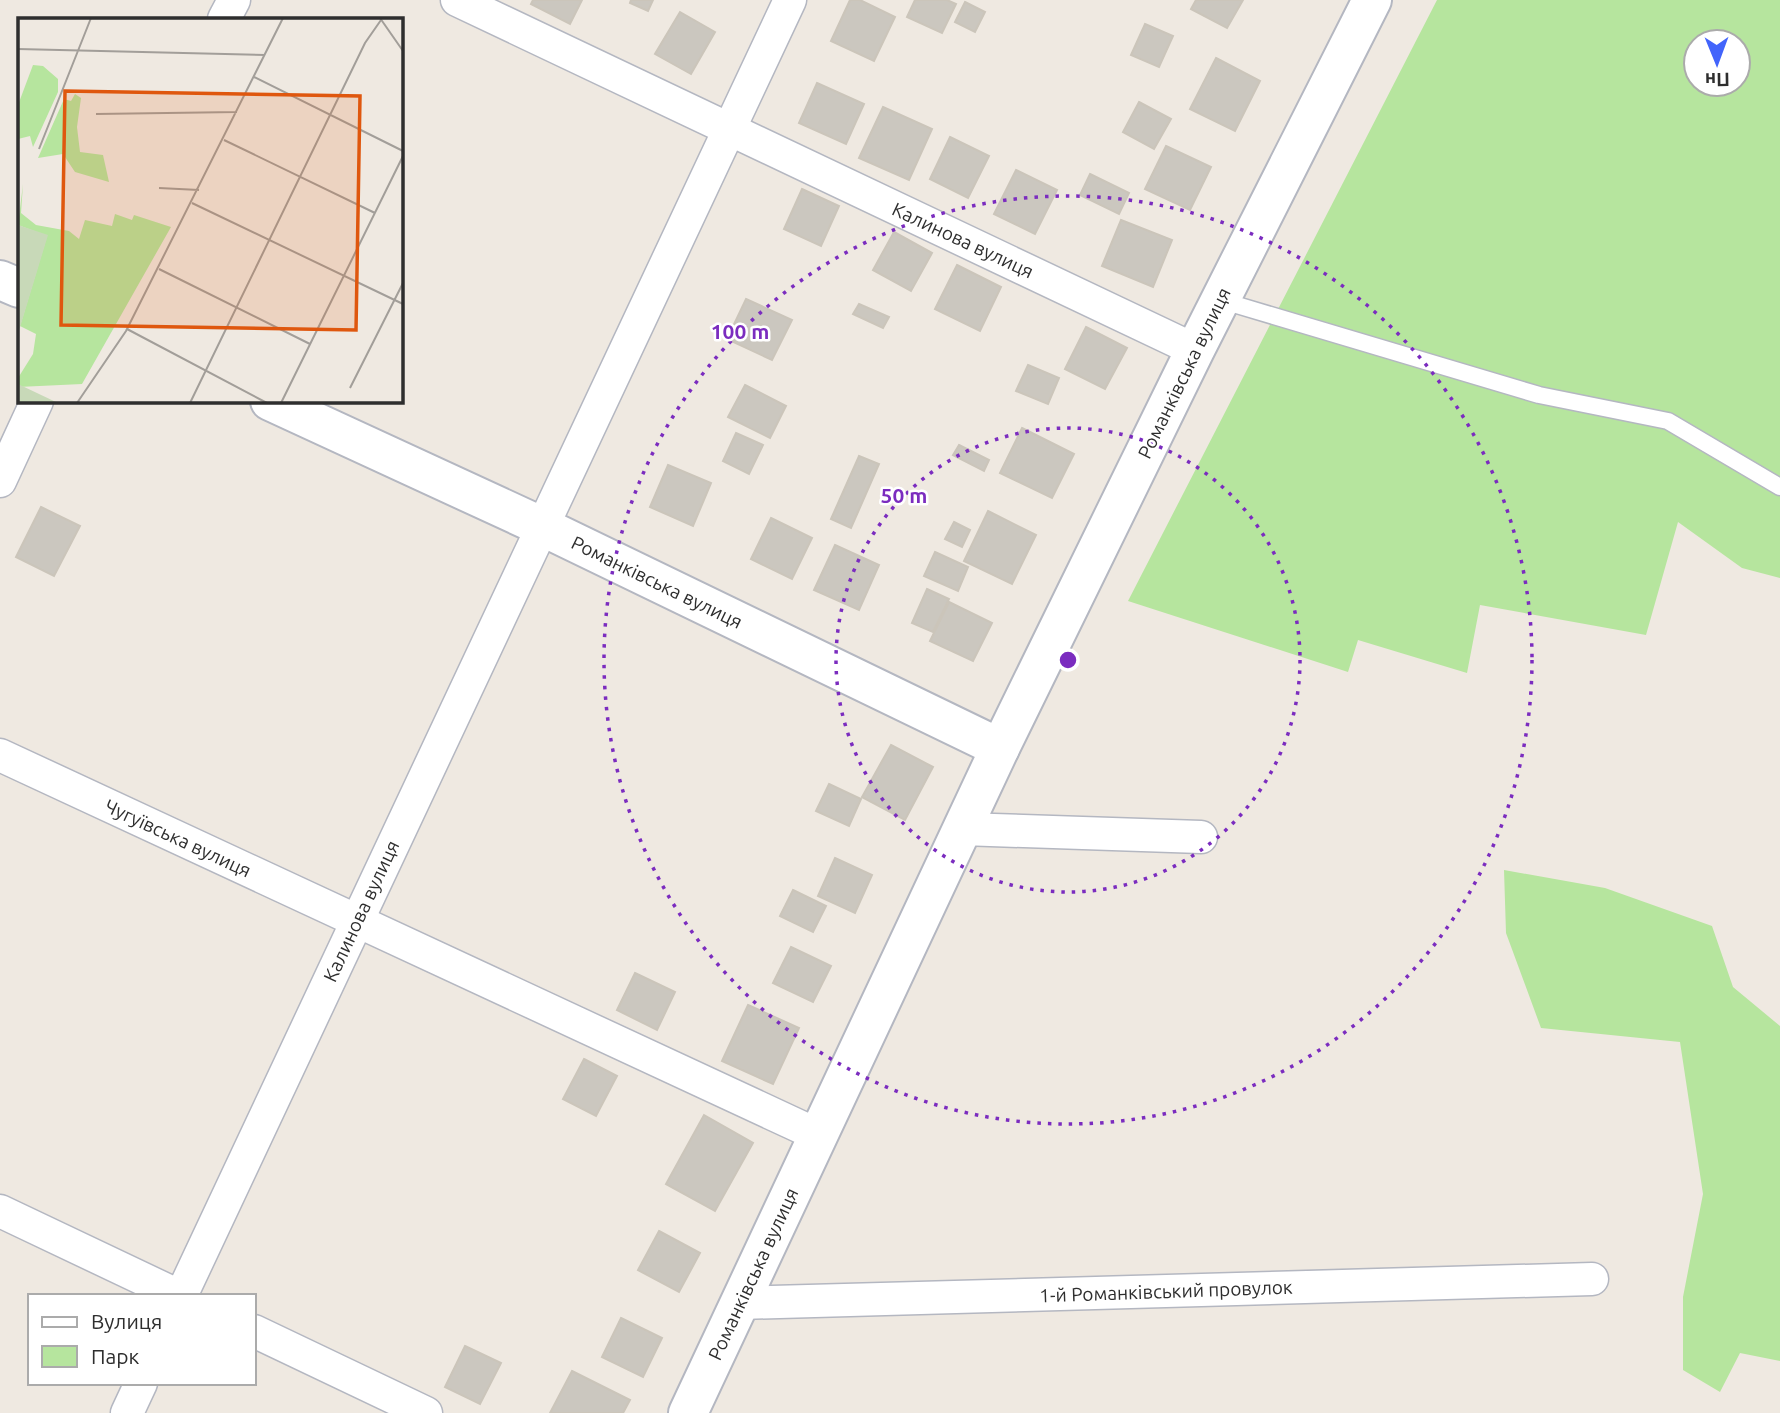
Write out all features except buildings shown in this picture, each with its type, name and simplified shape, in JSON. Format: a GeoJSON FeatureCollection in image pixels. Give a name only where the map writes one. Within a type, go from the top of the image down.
{"type":"FeatureCollection","features":[{"type":"Feature","properties":{"kind":"main road","name":"Романківська вулиця"},"geometry":{"type":"LineString","coordinates":[[688,1413],[1000,748],[1195,350],[1372,0]]}},
{"type":"Feature","properties":{"kind":"main road"},"geometry":{"type":"LineString","coordinates":[[0,281],[18,288]]}},
{"type":"Feature","properties":{"kind":"main road"},"geometry":{"type":"LineString","coordinates":[[272,402],[541,526]]}},
{"type":"Feature","properties":{"kind":"main road","name":"Романківська вулиця"},"geometry":{"type":"LineString","coordinates":[[541,526],[1000,748]]}},
{"type":"Feature","properties":{"kind":"street"},"geometry":{"type":"LineString","coordinates":[[225,18],[234,0]]}},
{"type":"Feature","properties":{"kind":"street","name":"Калинова вулиця"},"geometry":{"type":"LineString","coordinates":[[457,0],[1195,350]]}},
{"type":"Feature","properties":{"kind":"street","name":"Калинова вулиця"},"geometry":{"type":"LineString","coordinates":[[181,1294],[790,0]]}},
{"type":"Feature","properties":{"kind":"street"},"geometry":{"type":"LineString","coordinates":[[0,481],[37,402]]}},
{"type":"Feature","properties":{"kind":"street","name":"Чугуївська вулиця"},"geometry":{"type":"LineString","coordinates":[[0,755],[356,920]]}},
{"type":"Feature","properties":{"kind":"street"},"geometry":{"type":"LineString","coordinates":[[962,829],[1201,837]]}},
{"type":"Feature","properties":{"kind":"street"},"geometry":{"type":"LineString","coordinates":[[356,920],[818,1135]]}},
{"type":"Feature","properties":{"kind":"street","name":"Калинова вулиця"},"geometry":{"type":"LineString","coordinates":[[0,1211],[176,1294]]}},
{"type":"Feature","properties":{"kind":"street","name":"1-й Романківський провулок"},"geometry":{"type":"LineString","coordinates":[[740,1303],[1592,1279]]}},
{"type":"Feature","properties":{"kind":"street"},"geometry":{"type":"LineString","coordinates":[[256,1332],[426,1413]]}},
{"type":"Feature","properties":{"kind":"street"},"geometry":{"type":"LineString","coordinates":[[127,1413],[140,1385]]}},
{"type":"Feature","properties":{"kind":"lane"},"geometry":{"type":"LineString","coordinates":[[1220,300],[1539,395],[1668,421],[1780,487]]}},
{"type":"Feature","properties":{"kind":"green space"},"geometry":{"type":"Polygon","coordinates":[[[1437,0],[1780,0],[1780,578],[1742,568],[1678,522],[1646,635],[1480,605],[1467,673],[1358,640],[1348,672],[1128,601],[1437,0]]]}},
{"type":"Feature","properties":{"kind":"green space"},"geometry":{"type":"Polygon","coordinates":[[[1504,870],[1605,888],[1712,926],[1733,987],[1780,1026],[1780,1361],[1740,1353],[1720,1392],[1683,1370],[1683,1297],[1703,1194],[1680,1042],[1541,1028],[1506,933],[1504,870]]]}}]}
